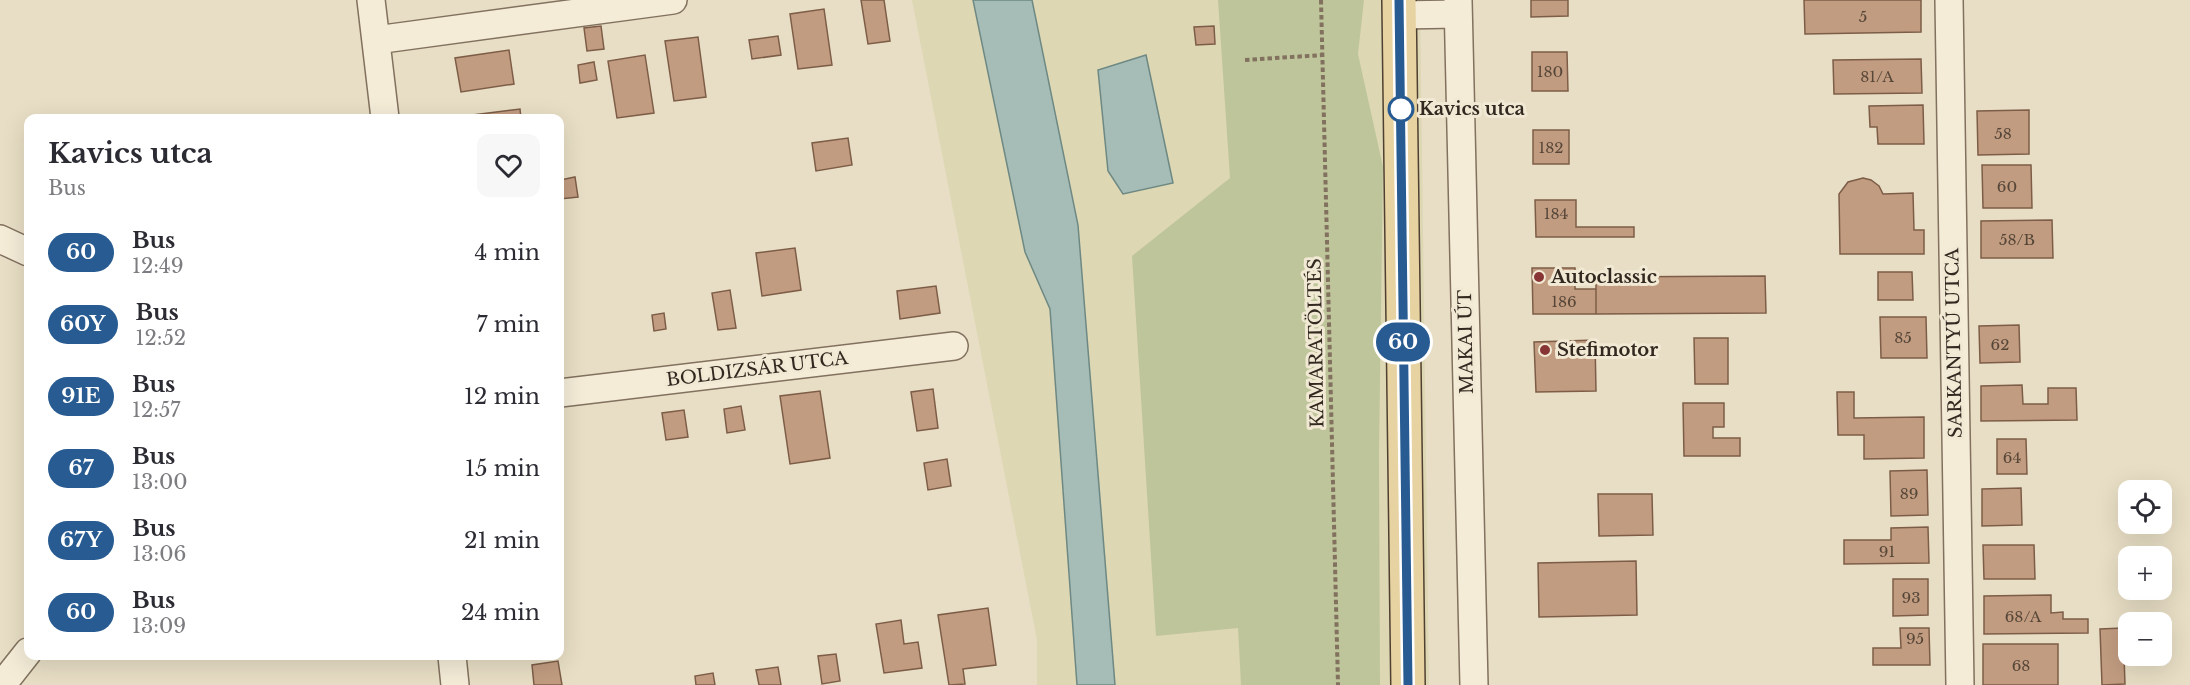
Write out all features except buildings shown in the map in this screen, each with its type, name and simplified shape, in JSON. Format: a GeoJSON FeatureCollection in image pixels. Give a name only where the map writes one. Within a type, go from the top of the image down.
{"type":"FeatureCollection","features":[{"type":"Feature","properties":{"kind":"main road"},"geometry":{"type":"LineString","coordinates":[[1399,8],[1408,685]]}},
{"type":"Feature","properties":{"kind":"street"},"geometry":{"type":"LineString","coordinates":[[371,0],[385,114]]}},
{"type":"Feature","properties":{"kind":"street"},"geometry":{"type":"LineString","coordinates":[[376,40],[673,0]]}},
{"type":"Feature","properties":{"kind":"street","name":"SARKANTYÚ UTCA"},"geometry":{"type":"LineString","coordinates":[[1949,0],[1960,685]]}},
{"type":"Feature","properties":{"kind":"street"},"geometry":{"type":"LineString","coordinates":[[1399,8],[1458,7]]}},
{"type":"Feature","properties":{"kind":"street","name":"MAKAI ÚT"},"geometry":{"type":"LineString","coordinates":[[1458,7],[1474,685]]}},
{"type":"Feature","properties":{"kind":"street"},"geometry":{"type":"LineString","coordinates":[[0,239],[24,250]]}},
{"type":"Feature","properties":{"kind":"street","name":"BOLDIZSÁR UTCA"},"geometry":{"type":"LineString","coordinates":[[564,393],[954,346]]}},
{"type":"Feature","properties":{"kind":"street"},"geometry":{"type":"LineString","coordinates":[[2,685],[24,657]]}},
{"type":"Feature","properties":{"kind":"street"},"geometry":{"type":"LineString","coordinates":[[452,660],[455,685]]}},
{"type":"Feature","properties":{"kind":"path","name":"KAMARATÖLTÉS"},"geometry":{"type":"LineString","coordinates":[[1321,0],[1338,685]]}},
{"type":"Feature","properties":{"kind":"path"},"geometry":{"type":"LineString","coordinates":[[1245,60],[1323,55]]}},
{"type":"Feature","properties":{"kind":"shaded area"},"geometry":{"type":"Polygon","coordinates":[[[912,0],[1420,0],[1429,685],[1037,685],[1037,640],[912,0]]]}},
{"type":"Feature","properties":{"kind":"green space"},"geometry":{"type":"Polygon","coordinates":[[[1218,0],[1364,0],[1358,54],[1383,167],[1379,454],[1380,685],[1241,685],[1238,628],[1156,636],[1132,256],[1230,178],[1218,0]]]}},
{"type":"Feature","properties":{"kind":"water"},"geometry":{"type":"Polygon","coordinates":[[[973,0],[1032,0],[1078,225],[1115,685],[1077,685],[1050,309],[1025,252],[973,0]]]}},
{"type":"Feature","properties":{"kind":"water"},"geometry":{"type":"Polygon","coordinates":[[[1146,55],[1173,183],[1123,194],[1108,171],[1098,70],[1146,55]]]}},
{"type":"Feature","properties":{"kind":"bus line","name":"60"},"geometry":{"type":"LineString","coordinates":[[1399,0],[1408,685]]}},
{"type":"Feature","properties":{"kind":"place","name":"Kavics utca"},"geometry":{"type":"Point","coordinates":[1401,109]}},
{"type":"Feature","properties":{"kind":"place","name":"Autoclassic"},"geometry":{"type":"Point","coordinates":[1539,277]}},
{"type":"Feature","properties":{"kind":"place","name":"Stefimotor"},"geometry":{"type":"Point","coordinates":[1545,350]}}]}
